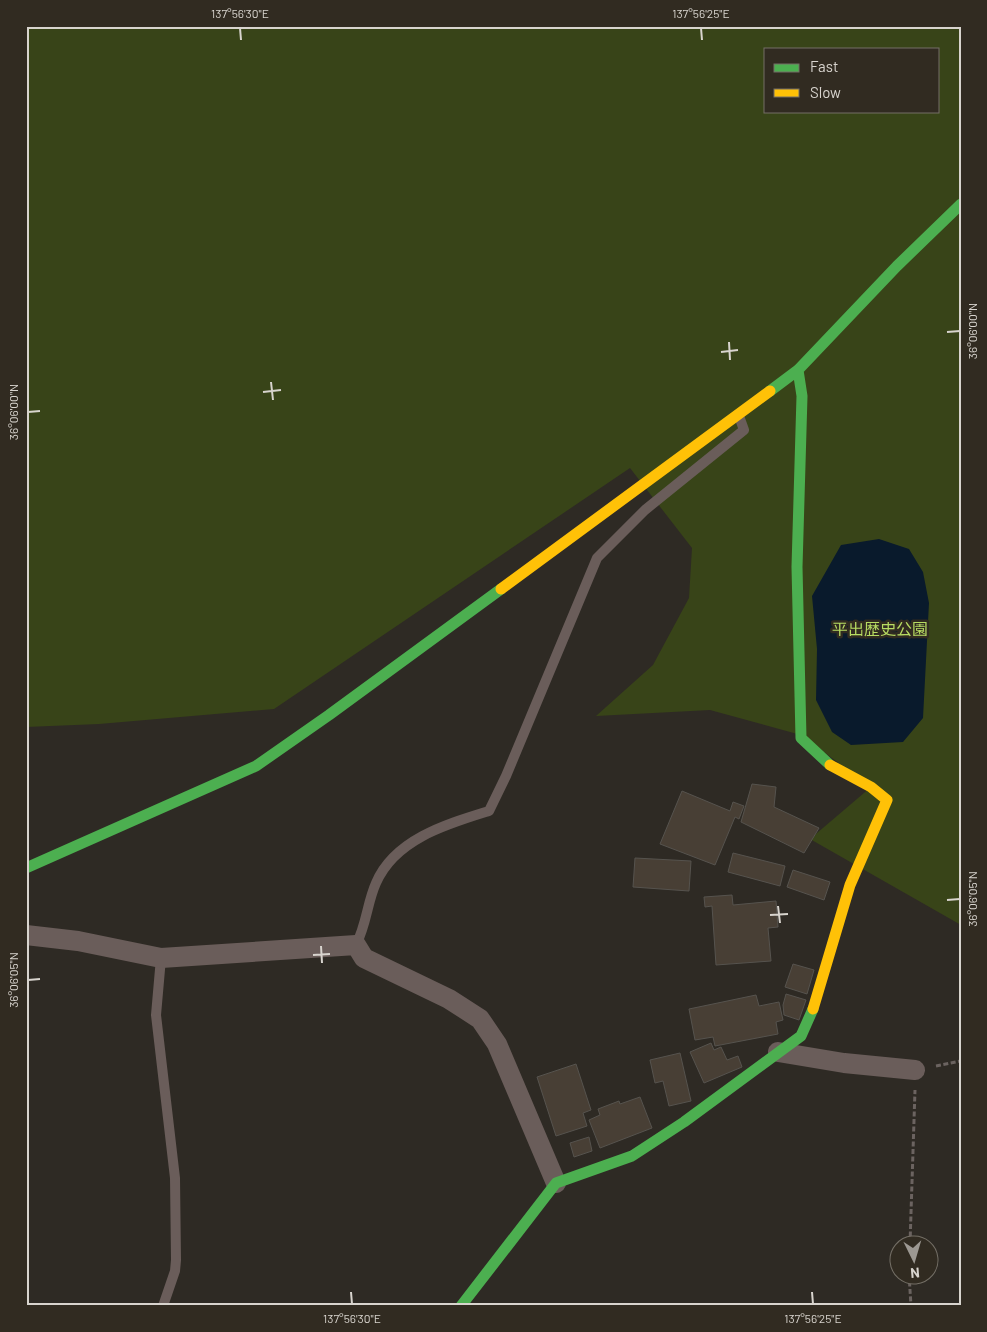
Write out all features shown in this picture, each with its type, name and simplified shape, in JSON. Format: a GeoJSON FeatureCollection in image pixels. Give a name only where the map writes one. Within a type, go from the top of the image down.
{"type":"FeatureCollection","features":[{"type":"Feature","properties":{"kind":"street"},"geometry":{"type":"LineString","coordinates":[[26,868],[256,766],[337,709],[798,370],[897,266],[961,204]]}},
{"type":"Feature","properties":{"kind":"street"},"geometry":{"type":"LineString","coordinates":[[461,1306],[556,1184],[632,1156],[684,1122],[801,1036],[813,1010],[850,885],[887,800],[871,787],[833,768],[801,738],[797,567],[802,396],[798,370]]}},
{"type":"Feature","properties":{"kind":"street"},"geometry":{"type":"LineString","coordinates":[[26,935],[78,941],[161,958],[356,945],[364,958],[449,999],[480,1019],[497,1044],[556,1184]]}},
{"type":"Feature","properties":{"kind":"street"},"geometry":{"type":"LineString","coordinates":[[778,1052],[844,1063],[915,1070]]}},
{"type":"Feature","properties":{"kind":"lane"},"geometry":{"type":"LineString","coordinates":[[356,945],[364,929],[375,884],[382,870],[398,851],[427,834],[453,822],[489,811],[506,776],[597,558],[645,510],[744,430],[739,414]]}},
{"type":"Feature","properties":{"kind":"lane"},"geometry":{"type":"LineString","coordinates":[[161,958],[156,1015],[175,1178],[176,1260],[175,1271],[163,1306]]}},
{"type":"Feature","properties":{"kind":"path"},"geometry":{"type":"LineString","coordinates":[[910,1234],[915,1070]]}},
{"type":"Feature","properties":{"kind":"path"},"geometry":{"type":"LineString","coordinates":[[910,1284],[911,1306]]}},
{"type":"Feature","properties":{"kind":"green space","name":"平出歴史公園"},"geometry":{"type":"Polygon","coordinates":[[[26,26],[961,26],[961,925],[810,839],[871,787],[801,735],[710,710],[596,716],[653,665],[689,598],[692,548],[630,468],[274,709],[99,724],[26,727],[26,26]]]}},
{"type":"Feature","properties":{"kind":"water"},"geometry":{"type":"Polygon","coordinates":[[[879,539],[909,549],[923,572],[929,603],[923,718],[903,742],[851,745],[832,732],[816,700],[817,649],[812,596],[841,545],[879,539]]]}},
{"type":"Feature","properties":{"kind":"building"},"geometry":{"type":"Polygon","coordinates":[[[752,784],[776,787],[774,807],[819,828],[804,853],[741,822],[752,784]]]}},
{"type":"Feature","properties":{"kind":"building"},"geometry":{"type":"Polygon","coordinates":[[[682,791],[730,811],[733,802],[744,806],[739,819],[735,817],[715,865],[660,844],[682,791]]]}},
{"type":"Feature","properties":{"kind":"building"},"geometry":{"type":"Polygon","coordinates":[[[733,853],[785,866],[780,886],[728,872],[733,853]]]}},
{"type":"Feature","properties":{"kind":"building"},"geometry":{"type":"Polygon","coordinates":[[[635,858],[691,861],[689,891],[633,887],[635,858]]]}},
{"type":"Feature","properties":{"kind":"building"},"geometry":{"type":"Polygon","coordinates":[[[793,870],[830,882],[824,900],[787,887],[793,870]]]}},
{"type":"Feature","properties":{"kind":"building"},"geometry":{"type":"Polygon","coordinates":[[[732,895],[733,905],[776,901],[778,927],[768,928],[771,961],[716,965],[712,906],[705,907],[704,897],[732,895]]]}},
{"type":"Feature","properties":{"kind":"building"},"geometry":{"type":"Polygon","coordinates":[[[793,964],[814,970],[807,994],[785,987],[793,964]]]}},
{"type":"Feature","properties":{"kind":"building"},"geometry":{"type":"Polygon","coordinates":[[[786,994],[806,1000],[799,1020],[784,1015],[783,1005],[786,994]]]}},
{"type":"Feature","properties":{"kind":"building"},"geometry":{"type":"Polygon","coordinates":[[[756,995],[759,1006],[779,1002],[783,1020],[776,1022],[778,1034],[715,1046],[713,1037],[695,1040],[689,1009],[756,995]]]}},
{"type":"Feature","properties":{"kind":"building"},"geometry":{"type":"Polygon","coordinates":[[[711,1043],[714,1050],[721,1047],[727,1060],[738,1056],[742,1067],[704,1083],[690,1052],[711,1043]]]}},
{"type":"Feature","properties":{"kind":"building"},"geometry":{"type":"Polygon","coordinates":[[[680,1053],[691,1101],[669,1106],[663,1081],[655,1083],[650,1060],[680,1053]]]}},
{"type":"Feature","properties":{"kind":"building"},"geometry":{"type":"Polygon","coordinates":[[[576,1064],[591,1110],[583,1113],[587,1126],[556,1136],[537,1077],[576,1064]]]}},
{"type":"Feature","properties":{"kind":"building"},"geometry":{"type":"Polygon","coordinates":[[[640,1097],[652,1128],[600,1148],[589,1120],[600,1115],[598,1109],[619,1101],[620,1104],[640,1097]]]}},
{"type":"Feature","properties":{"kind":"building"},"geometry":{"type":"Polygon","coordinates":[[[589,1137],[592,1151],[574,1157],[570,1143],[589,1137]]]}},
{"type":"Feature","properties":{"kind":"traffic: fast"},"geometry":{"type":"LineString","coordinates":[[770,391],[798,370],[897,266],[961,204]]}},
{"type":"Feature","properties":{"kind":"traffic: fast"},"geometry":{"type":"LineString","coordinates":[[798,370],[802,396],[797,567],[801,738],[830,765]]}},
{"type":"Feature","properties":{"kind":"traffic: fast"},"geometry":{"type":"LineString","coordinates":[[26,868],[256,766],[501,589]]}},
{"type":"Feature","properties":{"kind":"traffic: fast"},"geometry":{"type":"LineString","coordinates":[[461,1306],[556,1183],[632,1156],[684,1122],[801,1036],[813,1009]]}},
{"type":"Feature","properties":{"kind":"traffic: slow"},"geometry":{"type":"LineString","coordinates":[[501,589],[770,391]]}},
{"type":"Feature","properties":{"kind":"traffic: slow"},"geometry":{"type":"LineString","coordinates":[[813,1009],[850,885],[887,800],[871,787],[830,765]]}}]}
